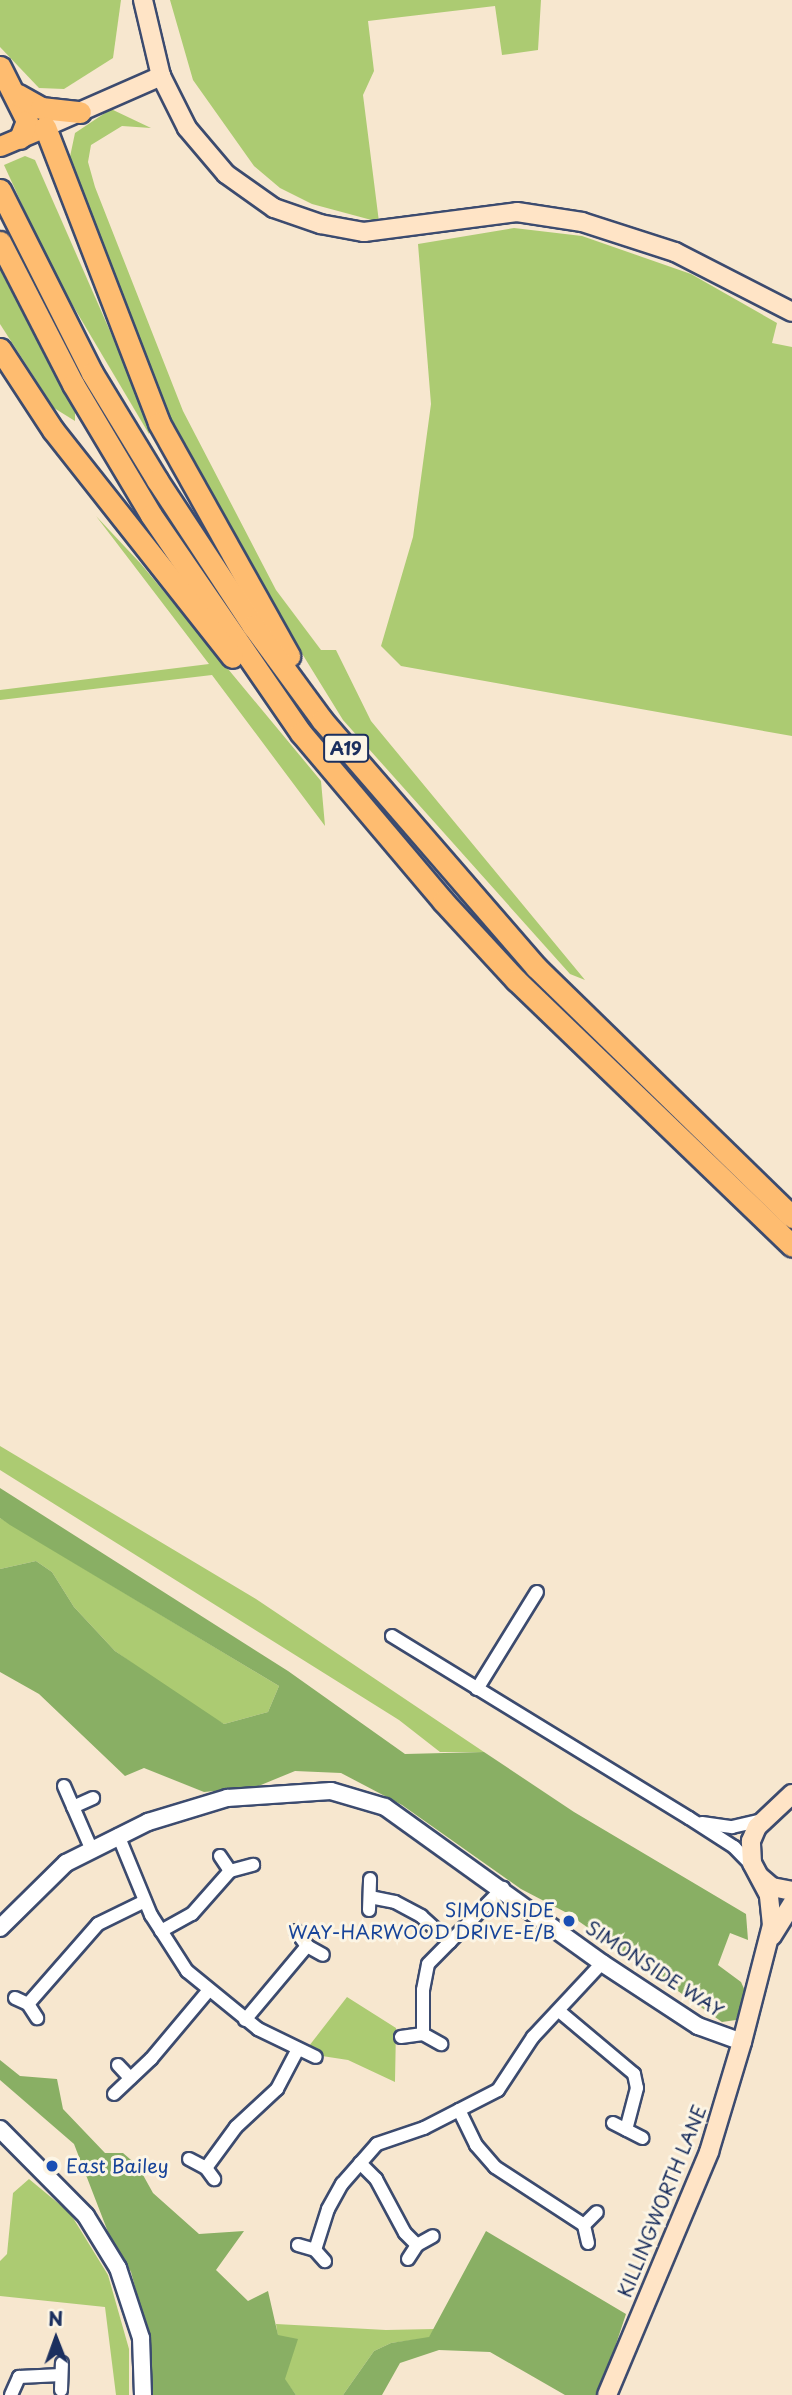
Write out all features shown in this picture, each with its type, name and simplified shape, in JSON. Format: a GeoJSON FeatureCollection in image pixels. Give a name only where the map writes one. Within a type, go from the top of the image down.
{"type":"FeatureCollection","features":[{"type":"Feature","properties":{"kind":"highway"},"geometry":{"type":"LineString","coordinates":[[0,67],[18,95],[28,128],[20,138]]}},
{"type":"Feature","properties":{"kind":"highway"},"geometry":{"type":"LineString","coordinates":[[18,95],[41,108],[80,112]]}},
{"type":"Feature","properties":{"kind":"highway","name":"A19"},"geometry":{"type":"LineString","coordinates":[[45,127],[159,423],[223,544],[307,683],[322,720]]}},
{"type":"Feature","properties":{"kind":"highway","name":"A19"},"geometry":{"type":"LineString","coordinates":[[2,195],[92,373],[149,468],[238,605],[322,720],[536,967],[792,1217]]}},
{"type":"Feature","properties":{"kind":"highway","name":"A19"},"geometry":{"type":"LineString","coordinates":[[0,242],[72,384],[151,515],[301,733]]}},
{"type":"Feature","properties":{"kind":"highway","name":"A19"},"geometry":{"type":"LineString","coordinates":[[0,349],[54,430],[160,571],[259,690],[301,733],[443,901],[516,980],[792,1246]]}},
{"type":"Feature","properties":{"kind":"main road"},"geometry":{"type":"LineString","coordinates":[[143,0],[161,76],[187,128],[213,162],[250,192],[296,216],[364,232],[517,212],[572,220],[675,252],[792,312]]}},
{"type":"Feature","properties":{"kind":"main road"},"geometry":{"type":"LineString","coordinates":[[0,146],[161,76]]}},
{"type":"Feature","properties":{"kind":"main road"},"geometry":{"type":"LineString","coordinates":[[770,1939],[771,1904],[757,1872],[751,1841],[768,1817],[792,1794]]}},
{"type":"Feature","properties":{"kind":"main road"},"geometry":{"type":"LineString","coordinates":[[768,1817],[792,1810]]}},
{"type":"Feature","properties":{"kind":"main road"},"geometry":{"type":"LineString","coordinates":[[757,1872],[772,1887],[792,1891]]}},
{"type":"Feature","properties":{"kind":"main road"},"geometry":{"type":"LineString","coordinates":[[770,1939],[792,1904]]}},
{"type":"Feature","properties":{"kind":"main road","name":"KILLINGWORTH LANE"},"geometry":{"type":"LineString","coordinates":[[607,2395],[709,2152],[743,2042],[770,1939]]}},
{"type":"Feature","properties":{"kind":"street"},"geometry":{"type":"LineString","coordinates":[[477,1689],[537,1592]]}},
{"type":"Feature","properties":{"kind":"street"},"geometry":{"type":"LineString","coordinates":[[391,1636],[734,1847],[757,1872]]}},
{"type":"Feature","properties":{"kind":"street"},"geometry":{"type":"LineString","coordinates":[[64,1786],[91,1848]]}},
{"type":"Feature","properties":{"kind":"street","name":"SIMONSIDE WAY"},"geometry":{"type":"LineString","coordinates":[[0,1928],[43,1883],[91,1848],[118,1835],[227,1798],[331,1791],[385,1807],[503,1888],[602,1963],[698,2025],[743,2042]]}},
{"type":"Feature","properties":{"kind":"street"},"geometry":{"type":"LineString","coordinates":[[73,1807],[93,1798]]}},
{"type":"Feature","properties":{"kind":"street"},"geometry":{"type":"LineString","coordinates":[[689,1818],[732,1827],[768,1817]]}},
{"type":"Feature","properties":{"kind":"street"},"geometry":{"type":"LineString","coordinates":[[118,1835],[145,1901],[187,1971],[245,2020],[316,2057]]}},
{"type":"Feature","properties":{"kind":"street"},"geometry":{"type":"LineString","coordinates":[[220,1857],[230,1871]]}},
{"type":"Feature","properties":{"kind":"street"},"geometry":{"type":"LineString","coordinates":[[161,1931],[192,1914],[230,1871],[253,1865]]}},
{"type":"Feature","properties":{"kind":"street"},"geometry":{"type":"LineString","coordinates":[[370,1880],[370,1904],[396,1902],[421,1916],[450,1942]]}},
{"type":"Feature","properties":{"kind":"street"},"geometry":{"type":"LineString","coordinates":[[423,2034],[424,1977],[428,1964],[503,1888]]}},
{"type":"Feature","properties":{"kind":"street"},"geometry":{"type":"LineString","coordinates":[[28,2004],[98,1924],[145,1901]]}},
{"type":"Feature","properties":{"kind":"street"},"geometry":{"type":"LineString","coordinates":[[296,1931],[307,1946],[323,1955]]}},
{"type":"Feature","properties":{"kind":"street"},"geometry":{"type":"LineString","coordinates":[[245,2020],[307,1946]]}},
{"type":"Feature","properties":{"kind":"street"},"geometry":{"type":"LineString","coordinates":[[315,2250],[328,2209],[360,2163],[377,2144],[459,2110],[498,2090],[533,2037],[602,1963]]}},
{"type":"Feature","properties":{"kind":"street"},"geometry":{"type":"LineString","coordinates":[[114,2094],[208,1991]]}},
{"type":"Feature","properties":{"kind":"street"},"geometry":{"type":"LineString","coordinates":[[15,1998],[28,2004],[37,2018]]}},
{"type":"Feature","properties":{"kind":"street"},"geometry":{"type":"LineString","coordinates":[[559,2011],[634,2074],[637,2088],[626,2130]]}},
{"type":"Feature","properties":{"kind":"street"},"geometry":{"type":"LineString","coordinates":[[401,2037],[423,2034],[441,2044]]}},
{"type":"Feature","properties":{"kind":"street"},"geometry":{"type":"LineString","coordinates":[[189,2159],[210,2173],[236,2127],[277,2089],[298,2049]]}},
{"type":"Feature","properties":{"kind":"street"},"geometry":{"type":"LineString","coordinates":[[118,2065],[130,2078]]}},
{"type":"Feature","properties":{"kind":"street"},"geometry":{"type":"LineString","coordinates":[[459,2110],[476,2145],[495,2167],[584,2225],[588,2243]]}},
{"type":"Feature","properties":{"kind":"street"},"geometry":{"type":"LineString","coordinates":[[612,2123],[642,2138]]}},
{"type":"Feature","properties":{"kind":"street"},"geometry":{"type":"LineString","coordinates":[[0,2129],[86,2216],[118,2268],[141,2338],[143,2395]]}},
{"type":"Feature","properties":{"kind":"street"},"geometry":{"type":"LineString","coordinates":[[360,2163],[376,2179],[405,2233],[417,2245]]}},
{"type":"Feature","properties":{"kind":"street"},"geometry":{"type":"LineString","coordinates":[[584,2225],[597,2212]]}},
{"type":"Feature","properties":{"kind":"street"},"geometry":{"type":"LineString","coordinates":[[408,2259],[417,2245],[433,2236]]}},
{"type":"Feature","properties":{"kind":"street"},"geometry":{"type":"LineString","coordinates":[[298,2245],[315,2250],[325,2260]]}},
{"type":"Feature","properties":{"kind":"street"},"geometry":{"type":"LineString","coordinates":[[11,2395],[19,2377],[62,2369],[61,2390]]}},
{"type":"Feature","properties":{"kind":"green space"},"geometry":{"type":"Polygon","coordinates":[[[0,0],[121,0],[113,58],[64,89],[39,88],[0,47],[0,0]]]}},
{"type":"Feature","properties":{"kind":"green space"},"geometry":{"type":"Polygon","coordinates":[[[170,0],[541,0],[538,50],[502,55],[495,6],[368,21],[374,71],[363,95],[379,222],[312,204],[280,188],[254,166],[193,80],[170,0]]]}},
{"type":"Feature","properties":{"kind":"green space"},"geometry":{"type":"Polygon","coordinates":[[[111,109],[151,128],[122,126],[91,145],[88,162],[95,187],[183,411],[276,590],[321,650],[336,650],[371,721],[585,980],[570,974],[343,720],[243,558],[159,401],[67,171],[75,133],[111,109]]]}},
{"type":"Feature","properties":{"kind":"green space"},"geometry":{"type":"Polygon","coordinates":[[[25,156],[35,160],[152,427],[149,434],[53,272],[4,165],[25,156]]]}},
{"type":"Feature","properties":{"kind":"green space"},"geometry":{"type":"Polygon","coordinates":[[[514,228],[582,236],[691,274],[777,323],[772,343],[792,347],[792,736],[401,666],[381,646],[413,537],[431,404],[418,244],[514,228]]]}},
{"type":"Feature","properties":{"kind":"green space"},"geometry":{"type":"Polygon","coordinates":[[[0,266],[75,412],[75,421],[54,408],[0,324],[0,266]]]}},
{"type":"Feature","properties":{"kind":"green space"},"geometry":{"type":"Polygon","coordinates":[[[96,516],[141,564],[321,781],[325,826],[212,675],[0,700],[0,690],[209,664],[96,516]]]}},
{"type":"Feature","properties":{"kind":"green space"},"geometry":{"type":"Polygon","coordinates":[[[0,1446],[256,1599],[484,1752],[440,1752],[399,1720],[0,1470],[0,1446]]]}},
{"type":"Feature","properties":{"kind":"green space"},"geometry":{"type":"Polygon","coordinates":[[[0,1488],[288,1671],[405,1754],[484,1752],[574,1812],[746,1914],[748,1940],[730,1933],[718,1965],[741,1982],[745,1991],[736,2020],[722,2022],[567,1913],[521,1889],[402,1805],[341,1773],[295,1771],[256,1787],[204,1792],[144,1768],[125,1776],[39,1694],[0,1672],[0,1569],[36,1561],[52,1572],[74,1607],[115,1651],[224,1724],[268,1712],[279,1686],[0,1518],[0,1488]]]}},
{"type":"Feature","properties":{"kind":"green space"},"geometry":{"type":"Polygon","coordinates":[[[0,1518],[279,1686],[268,1712],[224,1724],[198,1710],[115,1651],[74,1607],[52,1572],[36,1561],[0,1569],[0,1518]]]}},
{"type":"Feature","properties":{"kind":"green space"},"geometry":{"type":"Polygon","coordinates":[[[347,1997],[396,2028],[395,2082],[348,2060],[322,2056],[309,2046],[347,1997]]]}},
{"type":"Feature","properties":{"kind":"green space"},"geometry":{"type":"Polygon","coordinates":[[[0,2060],[20,2076],[57,2079],[63,2109],[105,2153],[123,2153],[138,2166],[153,2193],[199,2234],[244,2231],[216,2270],[248,2301],[268,2291],[278,2335],[298,2339],[285,2379],[296,2395],[152,2395],[150,2343],[131,2272],[108,2232],[74,2144],[0,2080],[0,2060]]]}},
{"type":"Feature","properties":{"kind":"green space"},"geometry":{"type":"Polygon","coordinates":[[[29,2179],[70,2213],[108,2275],[129,2349],[129,2395],[116,2395],[105,2307],[0,2296],[0,2261],[7,2254],[13,2193],[29,2179]]]}},
{"type":"Feature","properties":{"kind":"green space"},"geometry":{"type":"Polygon","coordinates":[[[486,2231],[626,2314],[599,2395],[565,2395],[490,2352],[439,2350],[400,2363],[382,2395],[343,2395],[374,2351],[391,2343],[429,2337],[486,2231]]]}},
{"type":"Feature","properties":{"kind":"green space"},"geometry":{"type":"Polygon","coordinates":[[[276,2324],[386,2330],[434,2329],[429,2338],[391,2343],[374,2351],[343,2395],[296,2395],[284,2379],[276,2324]]]}},
{"type":"Feature","properties":{"kind":"place","name":"SIMONSIDE WAY-HARWOOD DRIVE-E/B"},"geometry":{"type":"Point","coordinates":[569,1921]}},
{"type":"Feature","properties":{"kind":"place","name":"East Bailey"},"geometry":{"type":"Point","coordinates":[52,2166]}}]}
